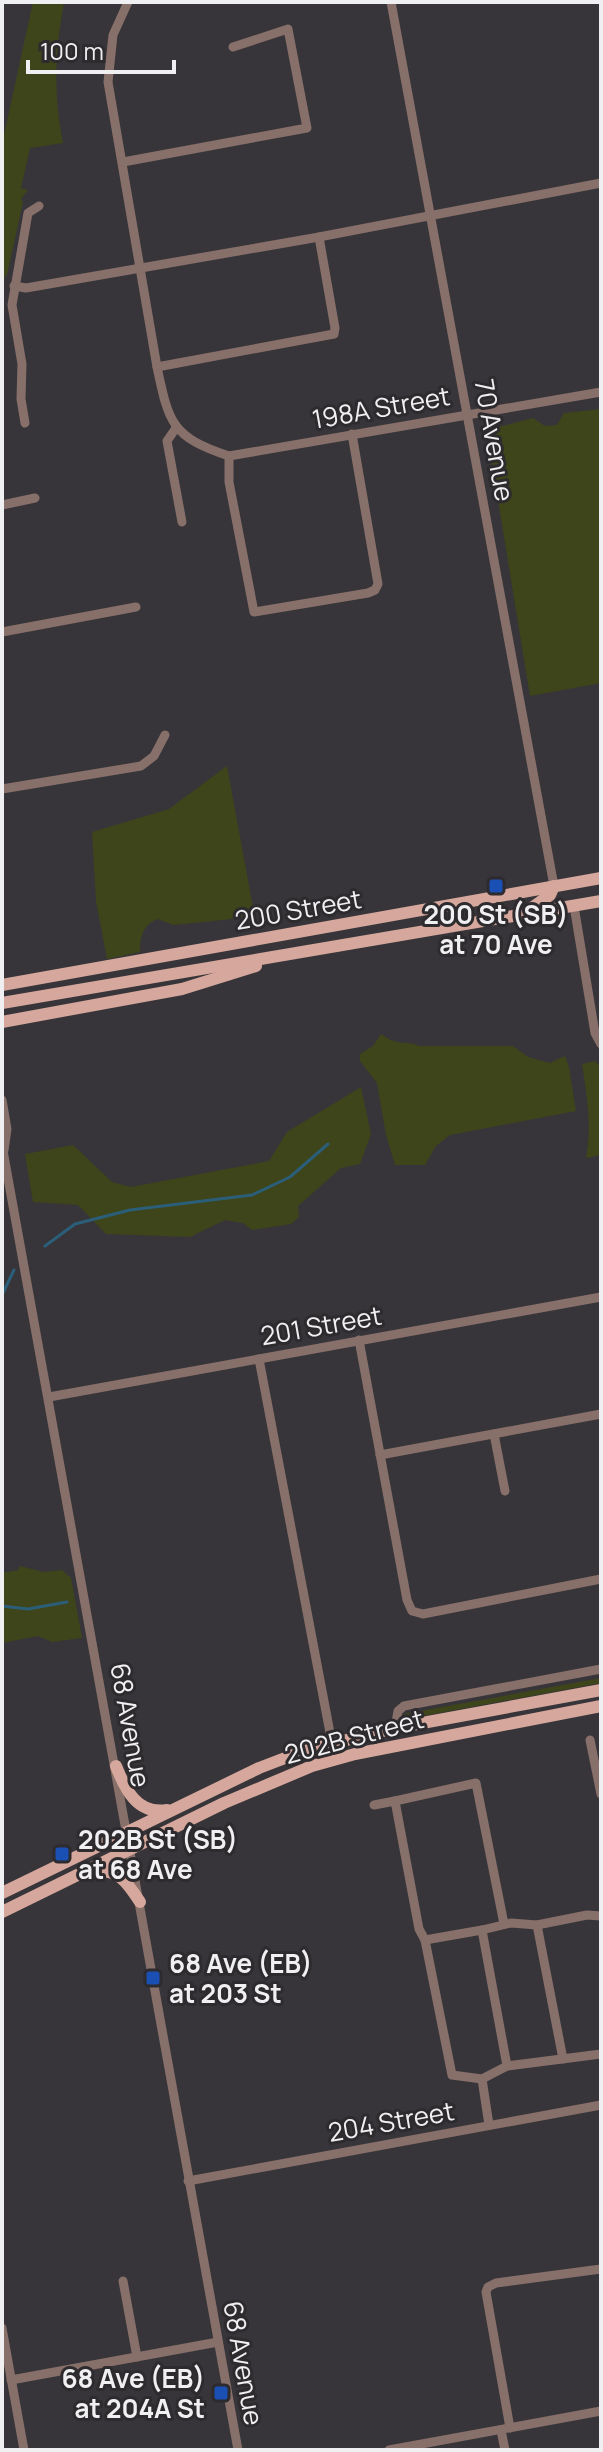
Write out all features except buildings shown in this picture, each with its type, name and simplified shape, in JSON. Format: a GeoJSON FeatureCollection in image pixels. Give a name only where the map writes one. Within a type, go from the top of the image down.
{"type":"FeatureCollection","features":[{"type":"Feature","properties":{"kind":"main road","name":"200 Street"},"geometry":{"type":"LineString","coordinates":[[2,985],[601,878]]}},
{"type":"Feature","properties":{"kind":"main road"},"geometry":{"type":"LineString","coordinates":[[519,915],[540,904],[554,886]]}},
{"type":"Feature","properties":{"kind":"main road","name":"200 Street"},"geometry":{"type":"LineString","coordinates":[[2,1003],[601,901]]}},
{"type":"Feature","properties":{"kind":"main road"},"geometry":{"type":"LineString","coordinates":[[2,1022],[182,989],[290,955]]}},
{"type":"Feature","properties":{"kind":"main road","name":"202B Street"},"geometry":{"type":"LineString","coordinates":[[2,1893],[259,1768],[332,1742],[601,1690]]}},
{"type":"Feature","properties":{"kind":"main road","name":"202B Street"},"geometry":{"type":"LineString","coordinates":[[2,1912],[266,1784],[335,1759],[601,1706]]}},
{"type":"Feature","properties":{"kind":"main road"},"geometry":{"type":"LineString","coordinates":[[116,1766],[124,1786],[142,1807],[149,1811],[162,1811],[181,1805]]}},
{"type":"Feature","properties":{"kind":"main road"},"geometry":{"type":"LineString","coordinates":[[86,1872],[117,1873],[128,1882],[140,1902]]}},
{"type":"Feature","properties":{"kind":"street"},"geometry":{"type":"LineString","coordinates":[[128,2],[113,35],[108,82],[157,367],[165,405],[176,428],[198,445],[229,456],[229,482],[254,612],[375,590],[378,584],[352,434]]}},
{"type":"Feature","properties":{"kind":"street","name":"70 Avenue"},"geometry":{"type":"LineString","coordinates":[[391,2],[554,886]]}},
{"type":"Feature","properties":{"kind":"street"},"geometry":{"type":"LineString","coordinates":[[123,162],[307,128],[288,29],[233,47]]}},
{"type":"Feature","properties":{"kind":"street"},"geometry":{"type":"LineString","coordinates":[[14,286],[26,288],[319,237],[601,183]]}},
{"type":"Feature","properties":{"kind":"street"},"geometry":{"type":"LineString","coordinates":[[25,423],[21,399],[22,364],[12,305],[28,213],[39,206]]}},
{"type":"Feature","properties":{"kind":"street"},"geometry":{"type":"LineString","coordinates":[[157,367],[334,334],[319,237]]}},
{"type":"Feature","properties":{"kind":"street","name":"198A Street"},"geometry":{"type":"LineString","coordinates":[[229,456],[601,392]]}},
{"type":"Feature","properties":{"kind":"street"},"geometry":{"type":"LineString","coordinates":[[176,428],[167,441],[182,522]]}},
{"type":"Feature","properties":{"kind":"street"},"geometry":{"type":"LineString","coordinates":[[2,505],[35,498]]}},
{"type":"Feature","properties":{"kind":"street"},"geometry":{"type":"LineString","coordinates":[[2,632],[136,607]]}},
{"type":"Feature","properties":{"kind":"street"},"geometry":{"type":"LineString","coordinates":[[2,789],[141,766],[154,756],[165,735]]}},
{"type":"Feature","properties":{"kind":"street"},"geometry":{"type":"LineString","coordinates":[[574,906],[595,1033],[601,1044]]}},
{"type":"Feature","properties":{"kind":"street","name":"68 Avenue"},"geometry":{"type":"LineString","coordinates":[[2,1100],[7,1129],[3,1147],[238,2450]]}},
{"type":"Feature","properties":{"kind":"street","name":"201 Street"},"geometry":{"type":"LineString","coordinates":[[49,1397],[601,1297]]}},
{"type":"Feature","properties":{"kind":"street"},"geometry":{"type":"LineString","coordinates":[[359,1340],[407,1600],[416,1614],[601,1579]]}},
{"type":"Feature","properties":{"kind":"street"},"geometry":{"type":"LineString","coordinates":[[259,1359],[335,1759]]}},
{"type":"Feature","properties":{"kind":"street"},"geometry":{"type":"LineString","coordinates":[[380,1455],[601,1414]]}},
{"type":"Feature","properties":{"kind":"street"},"geometry":{"type":"LineString","coordinates":[[494,1434],[505,1491]]}},
{"type":"Feature","properties":{"kind":"street","name":"202B Street"},"geometry":{"type":"LineString","coordinates":[[395,1728],[398,1711],[404,1706],[601,1669]]}},
{"type":"Feature","properties":{"kind":"street"},"geometry":{"type":"LineString","coordinates":[[590,1740],[597,1757],[601,1794]]}},
{"type":"Feature","properties":{"kind":"street"},"geometry":{"type":"LineString","coordinates":[[374,1805],[476,1783],[504,1924]]}},
{"type":"Feature","properties":{"kind":"street"},"geometry":{"type":"LineString","coordinates":[[395,1801],[419,1929],[425,1940],[452,2075],[482,2079],[507,2066],[601,2054]]}},
{"type":"Feature","properties":{"kind":"street"},"geometry":{"type":"LineString","coordinates":[[425,1940],[504,1924],[537,1925],[587,1915],[601,1916]]}},
{"type":"Feature","properties":{"kind":"street"},"geometry":{"type":"LineString","coordinates":[[537,1925],[563,2059]]}},
{"type":"Feature","properties":{"kind":"street"},"geometry":{"type":"LineString","coordinates":[[482,1930],[507,2066]]}},
{"type":"Feature","properties":{"kind":"street"},"geometry":{"type":"LineString","coordinates":[[482,2079],[489,2125]]}},
{"type":"Feature","properties":{"kind":"street","name":"204 Street"},"geometry":{"type":"LineString","coordinates":[[188,2181],[601,2105]]}},
{"type":"Feature","properties":{"kind":"street"},"geometry":{"type":"LineString","coordinates":[[505,2450],[506,2429],[486,2292],[488,2287],[496,2283],[601,2269]]}},
{"type":"Feature","properties":{"kind":"street"},"geometry":{"type":"LineString","coordinates":[[123,2281],[137,2357]]}},
{"type":"Feature","properties":{"kind":"street"},"geometry":{"type":"LineString","coordinates":[[2,2328],[24,2450]]}},
{"type":"Feature","properties":{"kind":"street"},"geometry":{"type":"LineString","coordinates":[[11,2380],[218,2342]]}},
{"type":"Feature","properties":{"kind":"street"},"geometry":{"type":"LineString","coordinates":[[389,2450],[601,2411]]}},
{"type":"Feature","properties":{"kind":"green space"},"geometry":{"type":"Polygon","coordinates":[[[33,2],[64,2],[56,72],[63,143],[30,148],[21,188],[28,190],[21,199],[23,202],[5,281],[2,280],[2,144],[33,2]]]}},
{"type":"Feature","properties":{"kind":"green space"},"geometry":{"type":"Polygon","coordinates":[[[601,409],[601,683],[530,696],[488,439],[499,427],[533,418],[545,426],[557,425],[564,413],[601,409]]]}},
{"type":"Feature","properties":{"kind":"green space"},"geometry":{"type":"Polygon","coordinates":[[[227,766],[254,913],[232,919],[173,925],[158,919],[143,932],[140,952],[107,959],[96,901],[92,832],[169,809],[227,766]]]}},
{"type":"Feature","properties":{"kind":"green space"},"geometry":{"type":"Polygon","coordinates":[[[381,1034],[393,1041],[419,1046],[513,1046],[528,1057],[550,1063],[565,1056],[576,1111],[450,1135],[436,1146],[425,1165],[395,1165],[377,1083],[360,1061],[360,1054],[373,1046],[381,1034]]]}},
{"type":"Feature","properties":{"kind":"green space"},"geometry":{"type":"Polygon","coordinates":[[[595,1061],[601,1067],[601,1155],[586,1158],[589,1123],[582,1064],[595,1061]]]}},
{"type":"Feature","properties":{"kind":"green space"},"geometry":{"type":"Polygon","coordinates":[[[361,1087],[371,1134],[360,1164],[341,1168],[298,1206],[299,1217],[291,1224],[252,1230],[243,1223],[225,1220],[190,1237],[106,1234],[78,1205],[33,1202],[25,1154],[73,1145],[112,1182],[131,1187],[269,1161],[287,1132],[361,1087]]]}},
{"type":"Feature","properties":{"kind":"green space"},"geometry":{"type":"Polygon","coordinates":[[[20,1566],[43,1572],[62,1570],[71,1578],[82,1638],[52,1642],[38,1636],[2,1643],[2,1573],[18,1570],[20,1566]]]}},
{"type":"Feature","properties":{"kind":"green space"},"geometry":{"type":"Polygon","coordinates":[[[601,1678],[601,1683],[401,1720],[404,1714],[601,1678]]]}},
{"type":"Feature","properties":{"kind":"waterway"},"geometry":{"type":"LineString","coordinates":[[45,1246],[75,1224],[130,1210],[252,1195],[290,1177],[328,1144]]}},
{"type":"Feature","properties":{"kind":"waterway"},"geometry":{"type":"LineString","coordinates":[[2,1295],[14,1270]]}},
{"type":"Feature","properties":{"kind":"waterway"},"geometry":{"type":"LineString","coordinates":[[2,1606],[28,1609],[67,1602]]}},
{"type":"Feature","properties":{"kind":"place","name":"200 St (SB) at 70 Ave"},"geometry":{"type":"Point","coordinates":[496,886]}},
{"type":"Feature","properties":{"kind":"place","name":"202B St (SB) at 68 Ave"},"geometry":{"type":"Point","coordinates":[62,1854]}},
{"type":"Feature","properties":{"kind":"place","name":"68 Ave (EB) at 203 St"},"geometry":{"type":"Point","coordinates":[153,1978]}},
{"type":"Feature","properties":{"kind":"place","name":"68 Ave (EB) at 204A St"},"geometry":{"type":"Point","coordinates":[221,2393]}}]}
